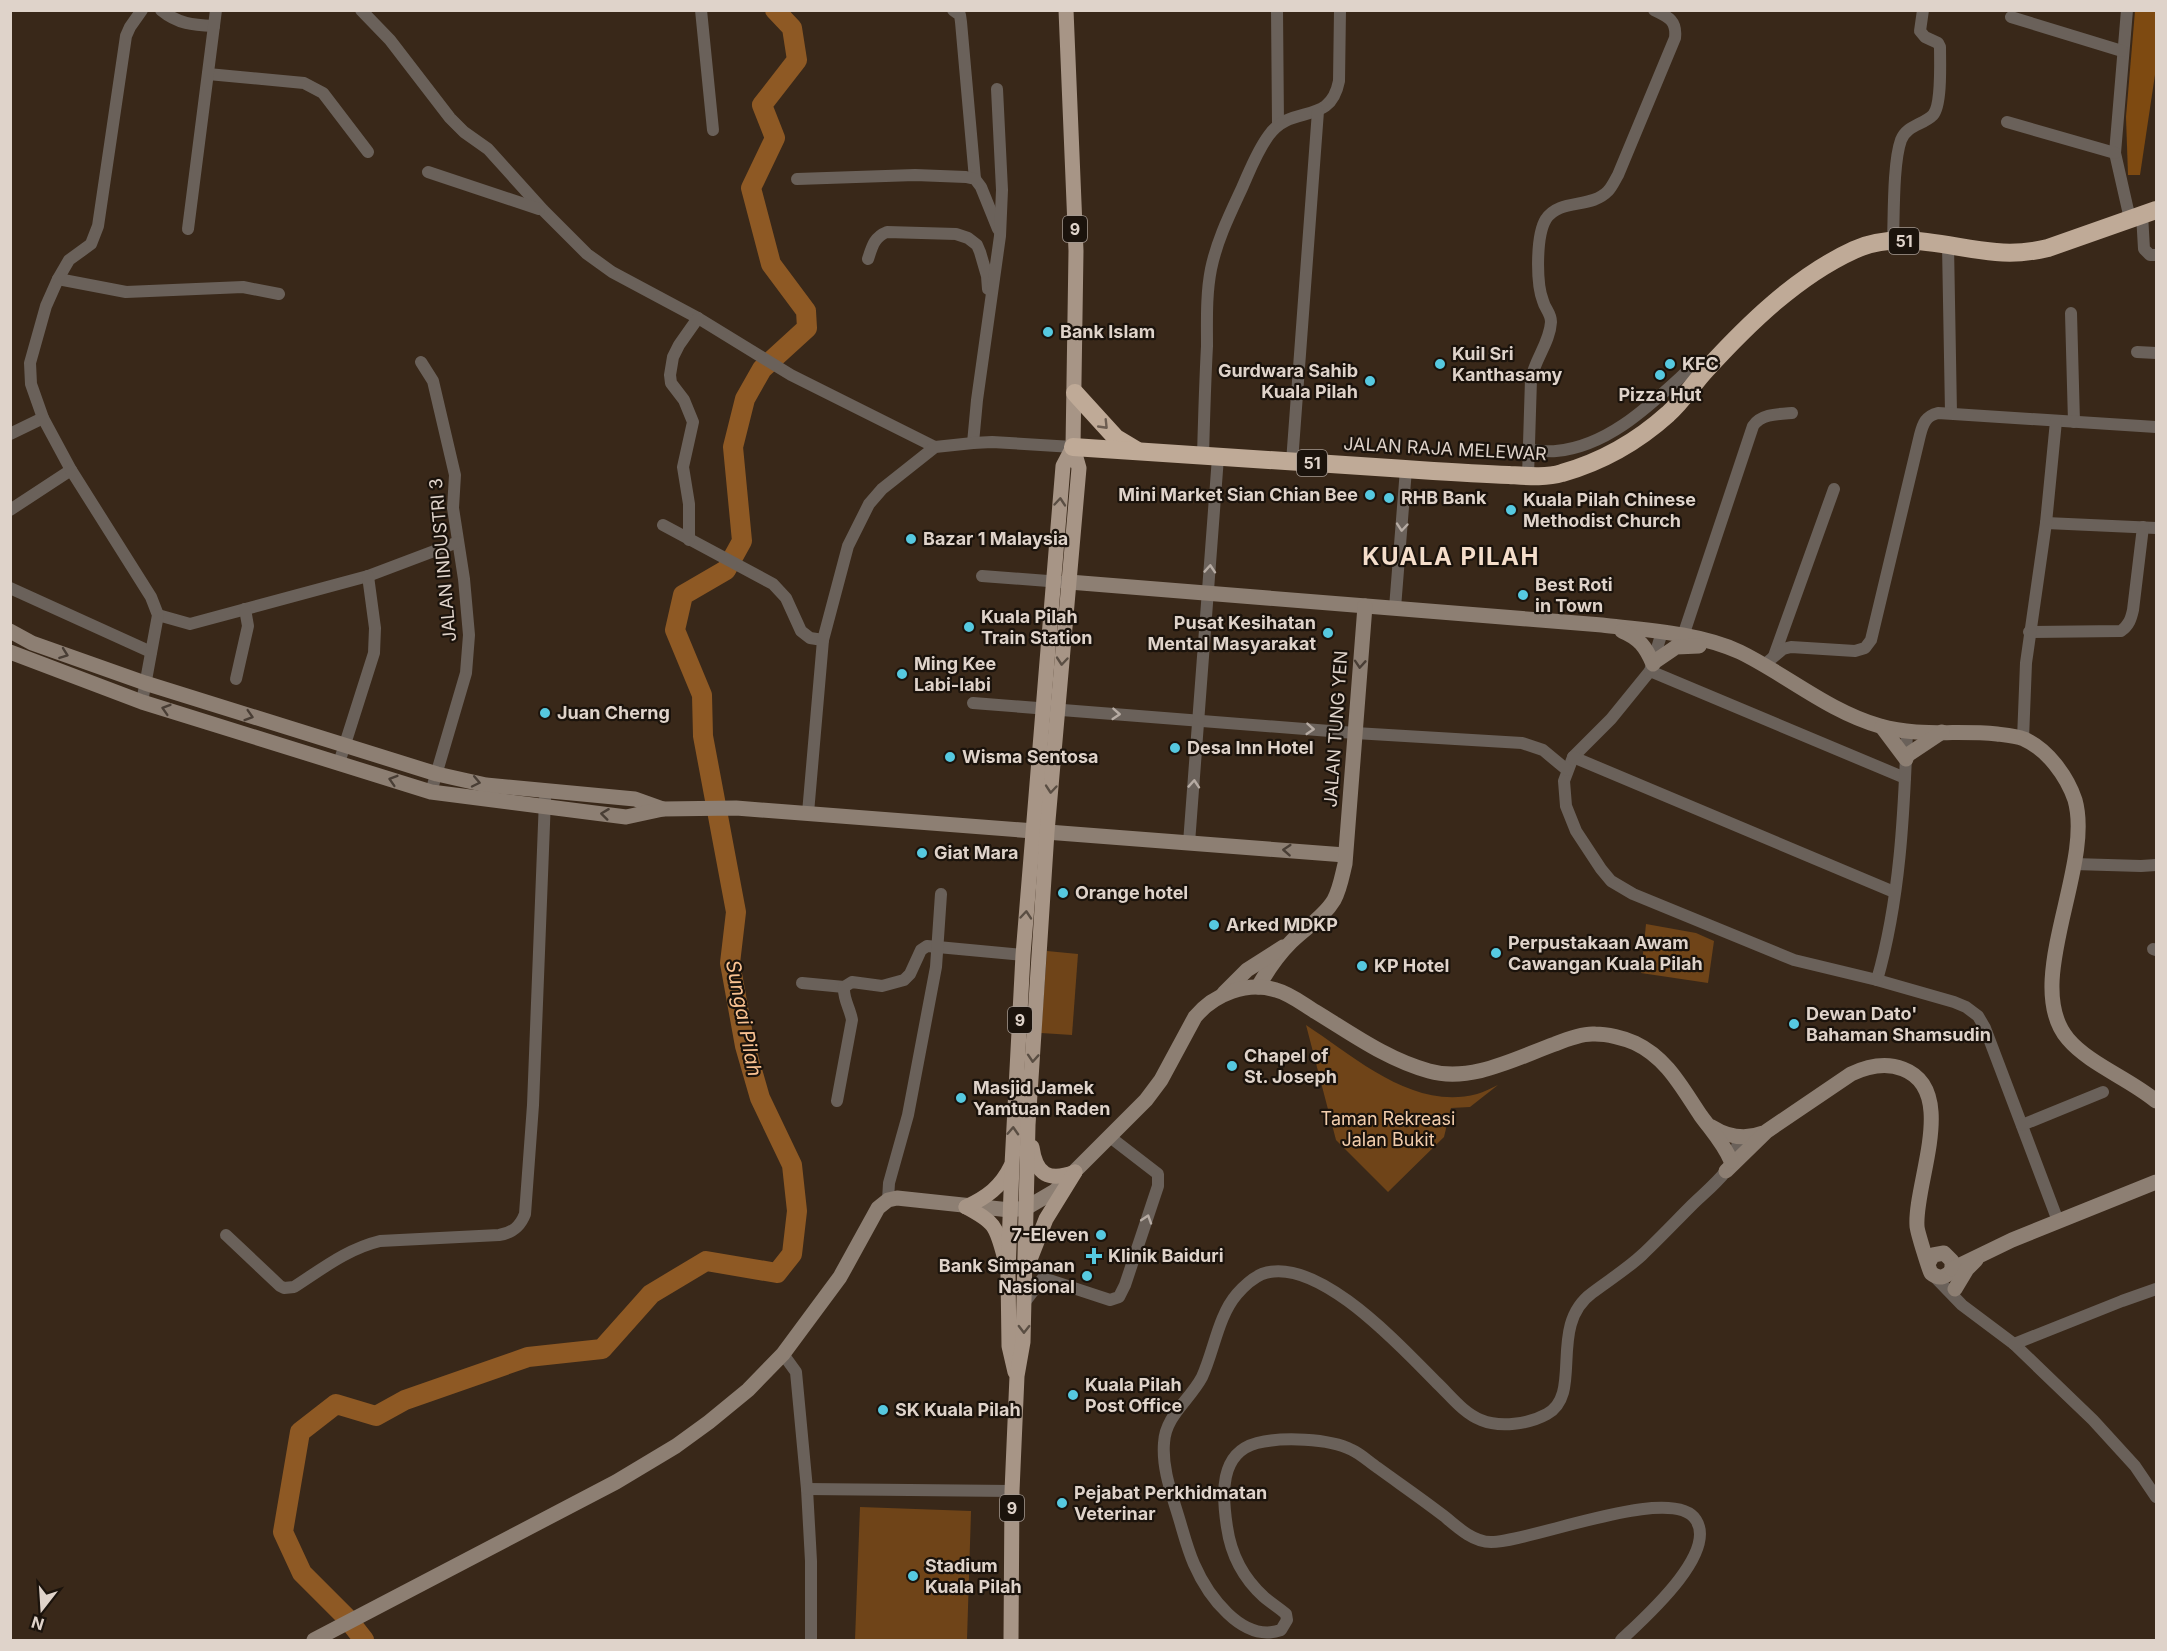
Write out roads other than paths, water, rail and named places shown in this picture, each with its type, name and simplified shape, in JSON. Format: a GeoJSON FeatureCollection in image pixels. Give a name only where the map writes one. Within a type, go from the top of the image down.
{"type":"FeatureCollection","features":[{"type":"Feature","properties":{"kind":"highway","name":"JALAN RAJA MELEWAR"},"geometry":{"type":"LineString","coordinates":[[1073,447],[1406,469],[1528,476],[1558,475],[1586,465],[1629,444],[1671,412],[1704,372],[1753,321],[1809,277],[1855,249],[1875,243],[1920,241],[1999,252],[2031,252],[2143,214]]}},
{"type":"Feature","properties":{"kind":"highway"},"geometry":{"type":"LineString","coordinates":[[1075,393],[1116,438],[1138,451]]}},
{"type":"Feature","properties":{"kind":"main road","name":"9"},"geometry":{"type":"LineString","coordinates":[[1011,1641],[1012,1491],[1017,1376],[1023,1342],[1028,1125],[1040,831],[1061,582],[1079,468],[1073,447],[1076,251],[1066,10]]}},
{"type":"Feature","properties":{"kind":"main road","name":"9"},"geometry":{"type":"LineString","coordinates":[[1017,1376],[1009,1346],[1010,1210],[1023,955],[1040,831]]}},
{"type":"Feature","properties":{"kind":"main road"},"geometry":{"type":"LineString","coordinates":[[1028,1125],[1034,1158],[1039,1169],[1055,1177],[1075,1172]]}},
{"type":"Feature","properties":{"kind":"main road"},"geometry":{"type":"LineString","coordinates":[[966,1207],[996,1189],[1012,1165]]}},
{"type":"Feature","properties":{"kind":"main road"},"geometry":{"type":"LineString","coordinates":[[1024,1277],[1046,1219],[1075,1172]]}},
{"type":"Feature","properties":{"kind":"main road"},"geometry":{"type":"LineString","coordinates":[[966,1207],[989,1221],[998,1232],[1008,1274]]}},
{"type":"Feature","properties":{"kind":"street"},"geometry":{"type":"LineString","coordinates":[[142,10],[126,36],[98,226],[91,244],[69,260],[58,279],[46,306],[30,363],[31,384],[44,418],[71,470],[152,597],[158,615],[142,702]]}},
{"type":"Feature","properties":{"kind":"street"},"geometry":{"type":"LineString","coordinates":[[161,10],[172,19],[186,25],[214,26]]}},
{"type":"Feature","properties":{"kind":"street"},"geometry":{"type":"LineString","coordinates":[[188,229],[216,10]]}},
{"type":"Feature","properties":{"kind":"street"},"geometry":{"type":"LineString","coordinates":[[361,10],[390,40],[450,118],[464,132],[488,149],[575,244],[612,272],[698,318],[790,375],[935,447]]}},
{"type":"Feature","properties":{"kind":"street"},"geometry":{"type":"LineString","coordinates":[[701,10],[713,130]]}},
{"type":"Feature","properties":{"kind":"street"},"geometry":{"type":"LineString","coordinates":[[953,10],[960,15],[961,22],[975,179],[987,199],[1000,236]]}},
{"type":"Feature","properties":{"kind":"street"},"geometry":{"type":"LineString","coordinates":[[1277,10],[1278,124]]}},
{"type":"Feature","properties":{"kind":"street"},"geometry":{"type":"LineString","coordinates":[[1189,843],[1208,593],[1211,456],[1208,286],[1211,268],[1226,222],[1265,141],[1278,124],[1287,119],[1318,111],[1332,101],[1337,92],[1340,68],[1340,10]]}},
{"type":"Feature","properties":{"kind":"street"},"geometry":{"type":"LineString","coordinates":[[1528,476],[1531,379],[1534,364],[1551,325],[1551,316],[1542,299],[1540,289],[1538,248],[1540,231],[1547,218],[1556,209],[1595,200],[1608,191],[1618,175],[1675,38],[1676,28],[1671,18],[1654,10]]}},
{"type":"Feature","properties":{"kind":"street"},"geometry":{"type":"LineString","coordinates":[[1893,241],[1900,142],[1909,129],[1931,117],[1938,107],[1940,47],[1938,43],[1925,37],[1920,31],[1923,10]]}},
{"type":"Feature","properties":{"kind":"street"},"geometry":{"type":"LineString","coordinates":[[2127,10],[2115,153],[2143,214],[2144,249],[2150,255],[2157,255]]}},
{"type":"Feature","properties":{"kind":"street"},"geometry":{"type":"LineString","coordinates":[[2012,17],[2122,51]]}},
{"type":"Feature","properties":{"kind":"street"},"geometry":{"type":"LineString","coordinates":[[208,74],[304,83],[316,88],[323,93],[368,152]]}},
{"type":"Feature","properties":{"kind":"street"},"geometry":{"type":"LineString","coordinates":[[973,443],[1000,236],[1002,189],[997,89]]}},
{"type":"Feature","properties":{"kind":"street"},"geometry":{"type":"LineString","coordinates":[[1292,462],[1318,111]]}},
{"type":"Feature","properties":{"kind":"street"},"geometry":{"type":"LineString","coordinates":[[2007,122],[2115,153]]}},
{"type":"Feature","properties":{"kind":"street"},"geometry":{"type":"LineString","coordinates":[[428,172],[543,210]]}},
{"type":"Feature","properties":{"kind":"street"},"geometry":{"type":"LineString","coordinates":[[797,179],[915,175],[975,179]]}},
{"type":"Feature","properties":{"kind":"street"},"geometry":{"type":"LineString","coordinates":[[868,260],[876,239],[887,232],[963,235],[972,240],[980,252],[987,276],[990,311]]}},
{"type":"Feature","properties":{"kind":"street"},"geometry":{"type":"LineString","coordinates":[[1947,244],[1951,413]]}},
{"type":"Feature","properties":{"kind":"street"},"geometry":{"type":"LineString","coordinates":[[58,279],[126,292],[243,287],[279,294]]}},
{"type":"Feature","properties":{"kind":"street"},"geometry":{"type":"LineString","coordinates":[[2071,313],[2074,422]]}},
{"type":"Feature","properties":{"kind":"street"},"geometry":{"type":"LineString","coordinates":[[689,540],[689,504],[683,467],[693,422],[684,400],[671,383],[670,375],[673,357],[698,318]]}},
{"type":"Feature","properties":{"kind":"street"},"geometry":{"type":"LineString","coordinates":[[2137,352],[2157,352]]}},
{"type":"Feature","properties":{"kind":"street","name":"JALAN INDUSTRI 3"},"geometry":{"type":"LineString","coordinates":[[421,362],[433,381],[454,475],[453,508],[464,579],[469,635],[466,673],[431,792]]}},
{"type":"Feature","properties":{"kind":"street"},"geometry":{"type":"LineString","coordinates":[[1528,450],[1557,451],[1582,445],[1615,429],[1647,407],[1695,364],[1704,372]]}},
{"type":"Feature","properties":{"kind":"street"},"geometry":{"type":"LineString","coordinates":[[1683,636],[1753,426],[1756,421],[1766,416],[1792,412]]}},
{"type":"Feature","properties":{"kind":"street"},"geometry":{"type":"LineString","coordinates":[[1769,661],[1791,647],[1855,651],[1868,645],[1922,427],[1930,415],[1951,413],[2157,427]]}},
{"type":"Feature","properties":{"kind":"street"},"geometry":{"type":"LineString","coordinates":[[10,434],[44,418]]}},
{"type":"Feature","properties":{"kind":"street"},"geometry":{"type":"LineString","coordinates":[[2023,739],[2029,632],[2046,523],[2056,421]]}},
{"type":"Feature","properties":{"kind":"street"},"geometry":{"type":"LineString","coordinates":[[808,813],[824,640],[848,546],[869,504],[882,489],[935,447],[973,443],[1073,447]]}},
{"type":"Feature","properties":{"kind":"street"},"geometry":{"type":"LineString","coordinates":[[1395,608],[1406,469]]}},
{"type":"Feature","properties":{"kind":"street"},"geometry":{"type":"LineString","coordinates":[[10,510],[71,470]]}},
{"type":"Feature","properties":{"kind":"street"},"geometry":{"type":"LineString","coordinates":[[1769,661],[1834,489]]}},
{"type":"Feature","properties":{"kind":"street"},"geometry":{"type":"LineString","coordinates":[[2046,523],[2157,528]]}},
{"type":"Feature","properties":{"kind":"street"},"geometry":{"type":"LineString","coordinates":[[663,525],[773,584],[786,598],[801,632],[810,638],[824,640]]}},
{"type":"Feature","properties":{"kind":"street"},"geometry":{"type":"LineString","coordinates":[[2029,632],[2121,631],[2127,626],[2133,610],[2143,527]]}},
{"type":"Feature","properties":{"kind":"street"},"geometry":{"type":"LineString","coordinates":[[158,615],[190,624],[368,576],[458,542]]}},
{"type":"Feature","properties":{"kind":"street"},"geometry":{"type":"LineString","coordinates":[[339,763],[374,653],[375,628],[368,576]]}},
{"type":"Feature","properties":{"kind":"street"},"geometry":{"type":"LineString","coordinates":[[982,576],[1602,625],[1662,632],[1769,661],[1836,708],[1860,720],[1882,727],[1907,731],[1981,732],[2023,739],[2040,749],[2056,765],[2067,782],[2075,801],[2078,825],[2074,864],[2055,958],[2051,992],[2058,1025],[2078,1050],[2142,1089],[2157,1101]]}},
{"type":"Feature","properties":{"kind":"street"},"geometry":{"type":"LineString","coordinates":[[10,588],[151,652]]}},
{"type":"Feature","properties":{"kind":"street","name":"JALAN TUNG YEN"},"geometry":{"type":"LineString","coordinates":[[1291,942],[1325,911],[1335,899],[1340,886],[1346,855],[1365,606]]}},
{"type":"Feature","properties":{"kind":"street"},"geometry":{"type":"LineString","coordinates":[[236,679],[248,626],[245,609]]}},
{"type":"Feature","properties":{"kind":"street"},"geometry":{"type":"LineString","coordinates":[[1602,625],[1633,635],[1644,645],[1652,665],[1905,778]]}},
{"type":"Feature","properties":{"kind":"street"},"geometry":{"type":"LineString","coordinates":[[10,631],[32,643],[145,683],[437,774],[486,785],[634,800],[663,809],[736,808],[1346,855]]}},
{"type":"Feature","properties":{"kind":"street"},"geometry":{"type":"LineString","coordinates":[[1652,665],[1662,632]]}},
{"type":"Feature","properties":{"kind":"street"},"geometry":{"type":"LineString","coordinates":[[1737,651],[1688,645],[1669,650],[1652,665],[1611,719],[1573,757],[1564,781],[1569,817],[1601,870],[1611,881],[1633,894],[1794,960],[1954,1002],[1966,1007],[1977,1016],[1984,1028],[2058,1221]]}},
{"type":"Feature","properties":{"kind":"street"},"geometry":{"type":"LineString","coordinates":[[10,652],[142,702],[431,792],[626,817],[663,809]]}},
{"type":"Feature","properties":{"kind":"street"},"geometry":{"type":"LineString","coordinates":[[973,703],[1355,733],[1522,743],[1543,750],[1567,770]]}},
{"type":"Feature","properties":{"kind":"street"},"geometry":{"type":"LineString","coordinates":[[1882,727],[1906,757]]}},
{"type":"Feature","properties":{"kind":"street"},"geometry":{"type":"LineString","coordinates":[[1877,980],[1888,942],[1905,778],[1907,731]]}},
{"type":"Feature","properties":{"kind":"street"},"geometry":{"type":"LineString","coordinates":[[1906,757],[1942,732]]}},
{"type":"Feature","properties":{"kind":"street"},"geometry":{"type":"LineString","coordinates":[[1573,757],[1894,892]]}},
{"type":"Feature","properties":{"kind":"street"},"geometry":{"type":"LineString","coordinates":[[226,1235],[280,1286],[290,1288],[363,1245],[380,1241],[507,1234],[520,1224],[525,1214],[533,1105],[546,790]]}},
{"type":"Feature","properties":{"kind":"street"},"geometry":{"type":"LineString","coordinates":[[2074,864],[2157,864]]}},
{"type":"Feature","properties":{"kind":"street"},"geometry":{"type":"LineString","coordinates":[[888,1200],[889,1183],[908,1115],[936,967],[941,894]]}},
{"type":"Feature","properties":{"kind":"street"},"geometry":{"type":"LineString","coordinates":[[1258,987],[1291,942]]}},
{"type":"Feature","properties":{"kind":"street"},"geometry":{"type":"LineString","coordinates":[[1222,996],[1247,970],[1291,942]]}},
{"type":"Feature","properties":{"kind":"street"},"geometry":{"type":"LineString","coordinates":[[802,984],[844,987],[852,982],[882,986],[904,980],[910,974],[921,950],[927,946],[1023,955]]}},
{"type":"Feature","properties":{"kind":"street"},"geometry":{"type":"LineString","coordinates":[[837,1101],[852,1020],[850,1008],[843,996],[844,987]]}},
{"type":"Feature","properties":{"kind":"street"},"geometry":{"type":"LineString","coordinates":[[314,1641],[616,1482],[676,1446],[726,1409],[783,1354],[840,1277],[878,1208],[888,1200],[897,1198],[1010,1210],[1026,1208],[1055,1191],[1154,1091],[1202,1008],[1235,990],[1258,987],[1277,990],[1370,1046],[1405,1064],[1430,1072],[1447,1074],[1474,1072],[1566,1040],[1594,1033],[1635,1043],[1666,1064],[1723,1144],[1728,1166]]}},
{"type":"Feature","properties":{"kind":"street"},"geometry":{"type":"LineString","coordinates":[[1621,1641],[1677,1584],[1691,1562],[1699,1537],[1697,1521],[1691,1514],[1681,1508],[1654,1507],[1615,1514],[1533,1536],[1483,1541],[1462,1530],[1420,1497],[1352,1450],[1324,1442],[1263,1442],[1249,1445],[1236,1453],[1228,1466],[1225,1506],[1232,1549],[1239,1567],[1249,1582],[1286,1614],[1287,1620],[1281,1630],[1264,1632],[1236,1621],[1205,1586],[1197,1570],[1167,1477],[1164,1444],[1166,1432],[1175,1413],[1198,1386],[1231,1303],[1248,1283],[1262,1274],[1278,1271],[1296,1273],[1325,1285],[1378,1324],[1470,1415],[1492,1424],[1523,1422],[1546,1415],[1556,1408],[1564,1390],[1570,1323],[1576,1308],[1585,1298],[1643,1254],[1728,1166],[1767,1131],[1851,1074],[1864,1068],[1888,1065],[1908,1070],[1924,1086],[1931,1107],[1931,1130],[1917,1226],[1942,1265],[1962,1305]]}},
{"type":"Feature","properties":{"kind":"street"},"geometry":{"type":"LineString","coordinates":[[2022,1125],[2103,1092]]}},
{"type":"Feature","properties":{"kind":"street"},"geometry":{"type":"LineString","coordinates":[[1709,1125],[1729,1136],[1758,1135],[1767,1131]]}},
{"type":"Feature","properties":{"kind":"street"},"geometry":{"type":"LineString","coordinates":[[1024,1303],[1043,1278],[1110,1300],[1119,1297],[1158,1186],[1158,1174],[1110,1137]]}},
{"type":"Feature","properties":{"kind":"street"},"geometry":{"type":"LineString","coordinates":[[1728,1166],[1739,1137]]}},
{"type":"Feature","properties":{"kind":"street"},"geometry":{"type":"LineString","coordinates":[[1942,1265],[1985,1252],[2157,1182]]}},
{"type":"Feature","properties":{"kind":"street"},"geometry":{"type":"LineString","coordinates":[[1955,1289],[1967,1269],[1985,1252]]}},
{"type":"Feature","properties":{"kind":"street"},"geometry":{"type":"LineString","coordinates":[[1942,1265],[1962,1305],[2014,1344],[2093,1420],[2135,1466],[2157,1497]]}},
{"type":"Feature","properties":{"kind":"street"},"geometry":{"type":"LineString","coordinates":[[2014,1344],[2157,1289]]}},
{"type":"Feature","properties":{"kind":"street"},"geometry":{"type":"LineString","coordinates":[[783,1354],[796,1372],[807,1489],[811,1561],[811,1641]]}},
{"type":"Feature","properties":{"kind":"street"},"geometry":{"type":"LineString","coordinates":[[807,1489],[1012,1491]]}},
{"type":"Feature","properties":{"kind":"waterway","name":"Sungai Pilah"},"geometry":{"type":"LineString","coordinates":[[364,1640],[346,1617],[302,1573],[283,1532],[300,1432],[336,1404],[376,1416],[405,1400],[528,1357],[602,1349],[651,1294],[706,1261],[777,1273],[792,1254],[797,1211],[792,1165],[760,1098],[745,1046],[730,963],[736,912],[703,736],[702,695],[675,630],[683,595],[726,570],[742,541],[733,447],[745,399],[762,369],[807,328],[806,311],[771,264],[751,188],[775,138],[762,105],[797,60],[792,28],[775,10]]}},
{"type":"Feature","properties":{"kind":"place","name":"Bank Islam"},"geometry":{"type":"Point","coordinates":[1048,332]}},
{"type":"Feature","properties":{"kind":"place","name":"Kuil Sri Kanthasamy"},"geometry":{"type":"Point","coordinates":[1440,364]}},
{"type":"Feature","properties":{"kind":"place","name":"KFC"},"geometry":{"type":"Point","coordinates":[1670,364]}},
{"type":"Feature","properties":{"kind":"place","name":"Pizza Hut"},"geometry":{"type":"Point","coordinates":[1660,375]}},
{"type":"Feature","properties":{"kind":"place","name":"Gurdwara Sahib Kuala Pilah"},"geometry":{"type":"Point","coordinates":[1370,381]}},
{"type":"Feature","properties":{"kind":"place","name":"Mini Market Sian Chian Bee"},"geometry":{"type":"Point","coordinates":[1370,495]}},
{"type":"Feature","properties":{"kind":"place","name":"RHB Bank"},"geometry":{"type":"Point","coordinates":[1389,498]}},
{"type":"Feature","properties":{"kind":"place","name":"Kuala Pilah Chinese Methodist Church"},"geometry":{"type":"Point","coordinates":[1511,510]}},
{"type":"Feature","properties":{"kind":"place","name":"Bazar 1 Malaysia"},"geometry":{"type":"Point","coordinates":[911,539]}},
{"type":"Feature","properties":{"kind":"place","name":"Best Roti in Town"},"geometry":{"type":"Point","coordinates":[1523,595]}},
{"type":"Feature","properties":{"kind":"place","name":"Kuala Pilah Train Station"},"geometry":{"type":"Point","coordinates":[969,627]}},
{"type":"Feature","properties":{"kind":"place","name":"Pusat Kesihatan Mental Masyarakat"},"geometry":{"type":"Point","coordinates":[1328,633]}},
{"type":"Feature","properties":{"kind":"place","name":"Ming Kee Labi-labi"},"geometry":{"type":"Point","coordinates":[902,674]}},
{"type":"Feature","properties":{"kind":"place","name":"Juan Cherng"},"geometry":{"type":"Point","coordinates":[545,713]}},
{"type":"Feature","properties":{"kind":"place","name":"Desa Inn Hotel"},"geometry":{"type":"Point","coordinates":[1175,748]}},
{"type":"Feature","properties":{"kind":"place","name":"Wisma Sentosa"},"geometry":{"type":"Point","coordinates":[950,757]}},
{"type":"Feature","properties":{"kind":"place","name":"Giat Mara"},"geometry":{"type":"Point","coordinates":[922,853]}},
{"type":"Feature","properties":{"kind":"place","name":"Orange hotel"},"geometry":{"type":"Point","coordinates":[1063,893]}},
{"type":"Feature","properties":{"kind":"place","name":"Arked MDKP"},"geometry":{"type":"Point","coordinates":[1214,925]}},
{"type":"Feature","properties":{"kind":"place","name":"Perpustakaan Awam Cawangan Kuala Pilah"},"geometry":{"type":"Point","coordinates":[1496,953]}},
{"type":"Feature","properties":{"kind":"place","name":"KP Hotel"},"geometry":{"type":"Point","coordinates":[1362,966]}},
{"type":"Feature","properties":{"kind":"place","name":"Dewan Dato' Bahaman Shamsudin"},"geometry":{"type":"Point","coordinates":[1794,1024]}},
{"type":"Feature","properties":{"kind":"place","name":"Chapel of St. Joseph"},"geometry":{"type":"Point","coordinates":[1232,1066]}},
{"type":"Feature","properties":{"kind":"place","name":"Masjid Jamek Yamtuan Raden"},"geometry":{"type":"Point","coordinates":[961,1098]}},
{"type":"Feature","properties":{"kind":"place","name":"7-Eleven"},"geometry":{"type":"Point","coordinates":[1101,1235]}},
{"type":"Feature","properties":{"kind":"place","name":"Klinik Baiduri"},"geometry":{"type":"Point","coordinates":[1094,1256]}},
{"type":"Feature","properties":{"kind":"place","name":"Bank Simpanan Nasional"},"geometry":{"type":"Point","coordinates":[1087,1276]}},
{"type":"Feature","properties":{"kind":"place","name":"Kuala Pilah Post Office"},"geometry":{"type":"Point","coordinates":[1073,1395]}},
{"type":"Feature","properties":{"kind":"place","name":"SK Kuala Pilah"},"geometry":{"type":"Point","coordinates":[883,1410]}},
{"type":"Feature","properties":{"kind":"place","name":"Pejabat Perkhidmatan Veterinar"},"geometry":{"type":"Point","coordinates":[1062,1503]}},
{"type":"Feature","properties":{"kind":"place","name":"Stadium Kuala Pilah"},"geometry":{"type":"Point","coordinates":[913,1576]}},
{"type":"Feature","properties":{"kind":"district","name":"KUALA PILAH"},"geometry":{"type":"Point","coordinates":[1451,557]}},
{"type":"Feature","properties":{"kind":"park label","name":"Taman Rekreasi Jalan Bukit"},"geometry":{"type":"Point","coordinates":[1388,1129]}}]}
